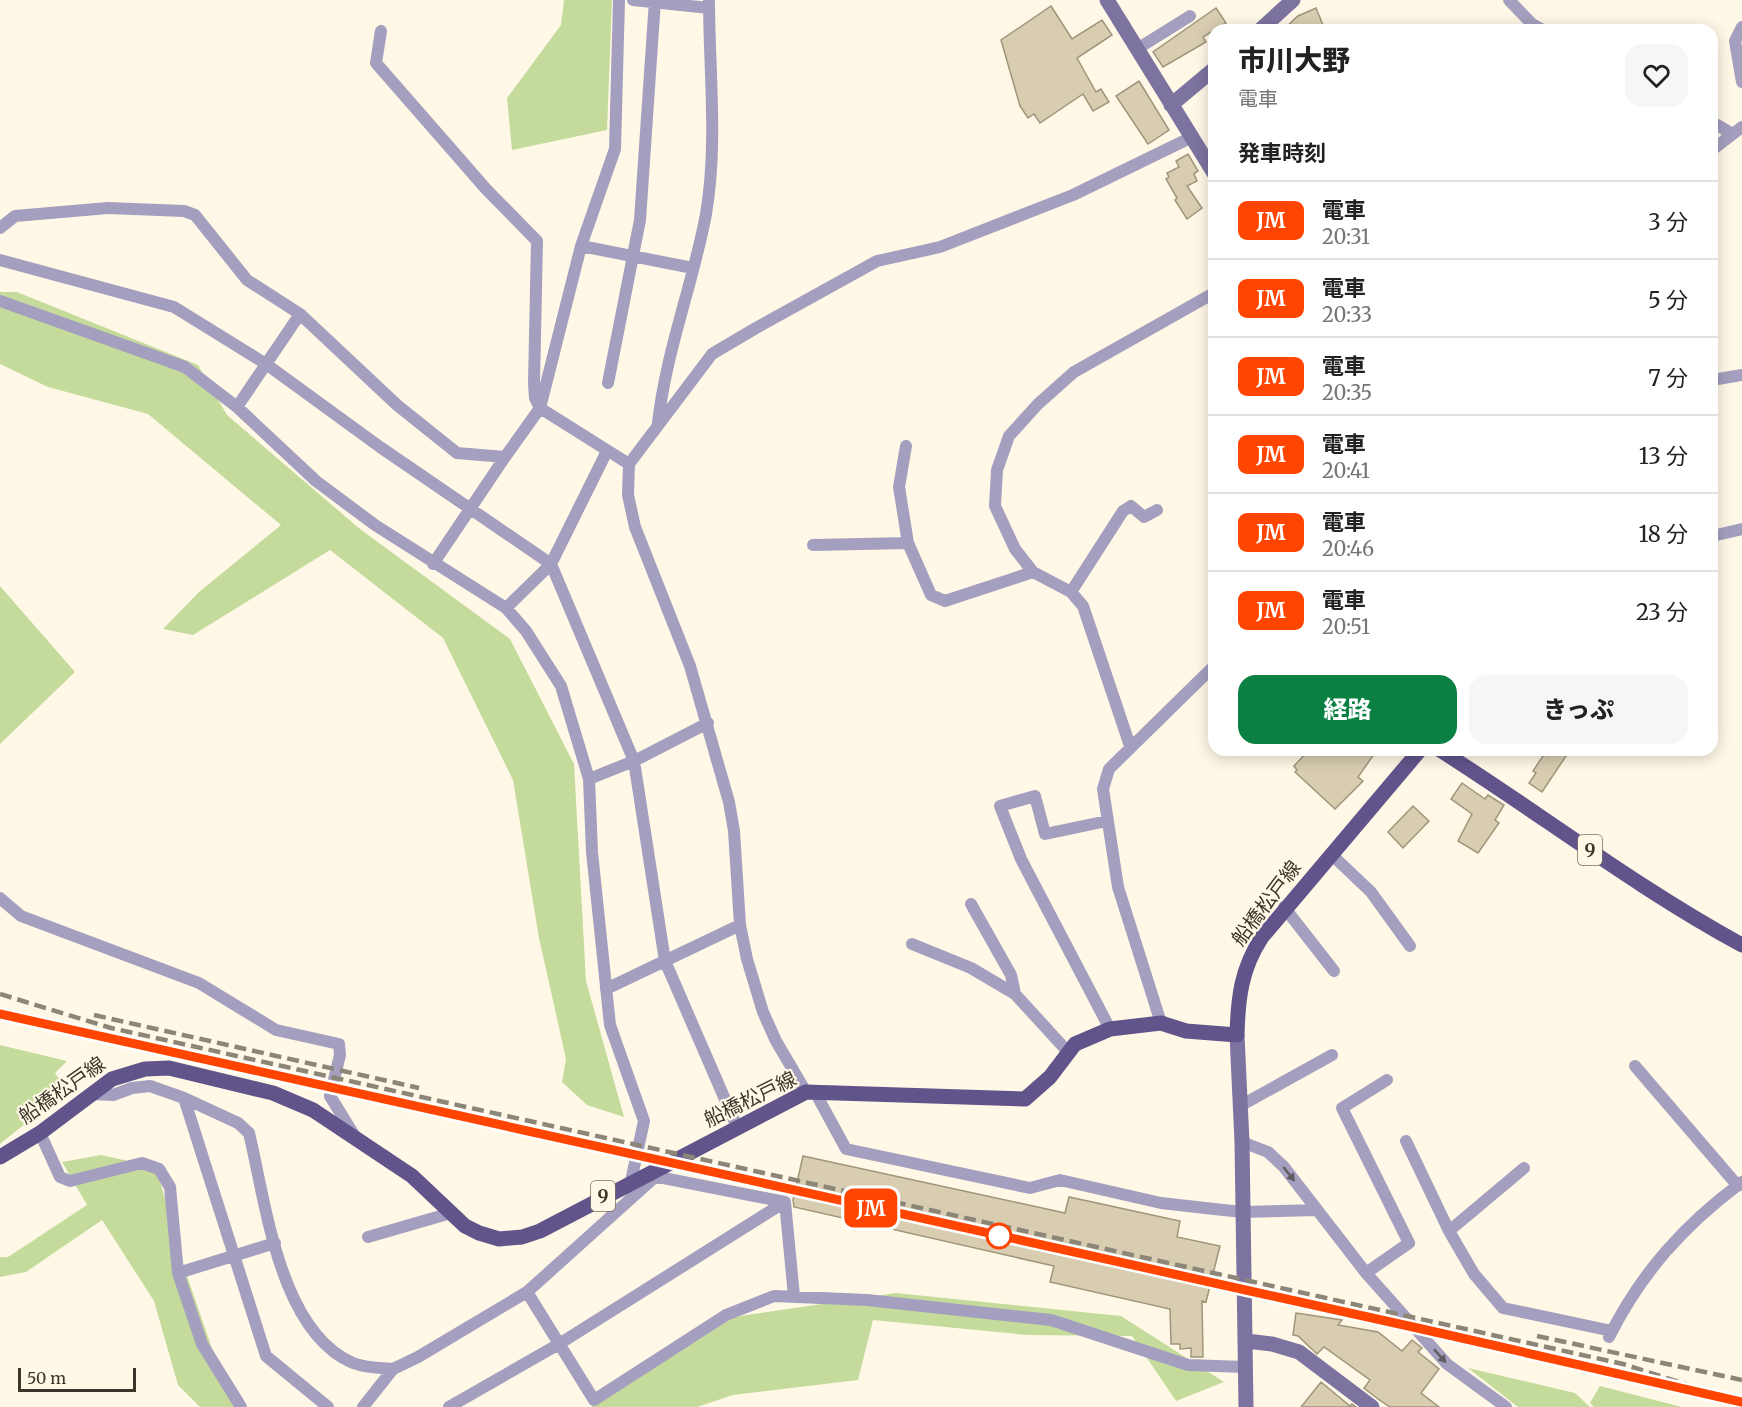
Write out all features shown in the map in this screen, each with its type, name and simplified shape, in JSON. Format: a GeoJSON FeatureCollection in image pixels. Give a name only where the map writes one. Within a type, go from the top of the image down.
{"type":"FeatureCollection","features":[{"type":"Feature","properties":{"kind":"main road","name":"船橋松戸線"},"geometry":{"type":"LineString","coordinates":[[0,1157],[40,1133],[123,1073],[169,1068],[273,1093],[313,1110],[354,1135],[412,1176],[465,1226],[500,1239],[522,1237],[540,1231],[631,1181],[651,1175],[737,1127],[811,1092],[1025,1099],[1050,1077],[1068,1052],[1086,1037],[1110,1029],[1161,1023],[1186,1031],[1237,1035],[1238,996],[1244,972],[1257,945],[1284,907],[1415,756]]}},
{"type":"Feature","properties":{"kind":"main road","name":"9"},"geometry":{"type":"LineString","coordinates":[[1449,756],[1512,796],[1659,898],[1742,945]]}},
{"type":"Feature","properties":{"kind":"street"},"geometry":{"type":"LineString","coordinates":[[433,564],[540,408],[581,246],[615,149],[619,0]]}},
{"type":"Feature","properties":{"kind":"street"},"geometry":{"type":"LineString","coordinates":[[633,0],[709,4],[712,140],[706,213],[662,390],[658,424]]}},
{"type":"Feature","properties":{"kind":"street"},"geometry":{"type":"LineString","coordinates":[[1107,0],[1208,165]]}},
{"type":"Feature","properties":{"kind":"street"},"geometry":{"type":"LineString","coordinates":[[1267,24],[1293,0]]}},
{"type":"Feature","properties":{"kind":"street"},"geometry":{"type":"LineString","coordinates":[[608,382],[640,220],[655,1]]}},
{"type":"Feature","properties":{"kind":"street"},"geometry":{"type":"LineString","coordinates":[[1514,2],[1532,24]]}},
{"type":"Feature","properties":{"kind":"street"},"geometry":{"type":"LineString","coordinates":[[1137,49],[1190,16]]}},
{"type":"Feature","properties":{"kind":"street"},"geometry":{"type":"LineString","coordinates":[[1742,27],[1735,41],[1742,82]]}},
{"type":"Feature","properties":{"kind":"street"},"geometry":{"type":"LineString","coordinates":[[381,31],[376,63],[486,189],[537,241],[534,384],[535,398],[540,408],[629,465]]}},
{"type":"Feature","properties":{"kind":"street"},"geometry":{"type":"LineString","coordinates":[[1171,105],[1208,74]]}},
{"type":"Feature","properties":{"kind":"street"},"geometry":{"type":"LineString","coordinates":[[1718,124],[1737,130]]}},
{"type":"Feature","properties":{"kind":"street"},"geometry":{"type":"LineString","coordinates":[[1718,145],[1737,130]]}},
{"type":"Feature","properties":{"kind":"street"},"geometry":{"type":"LineString","coordinates":[[1190,138],[1073,195],[940,247],[877,261],[712,354],[629,465],[628,495],[635,527],[690,666],[708,723],[734,831],[740,925],[763,1012],[776,1041],[846,1149],[1030,1188],[1060,1180],[1161,1203],[1243,1212],[1317,1210]]}},
{"type":"Feature","properties":{"kind":"street"},"geometry":{"type":"LineString","coordinates":[[0,228],[15,216],[108,208],[184,211],[195,215],[247,280],[300,314],[397,405],[457,453],[505,457]]}},
{"type":"Feature","properties":{"kind":"street"},"geometry":{"type":"LineString","coordinates":[[581,246],[693,268]]}},
{"type":"Feature","properties":{"kind":"street"},"geometry":{"type":"LineString","coordinates":[[0,260],[174,307],[266,364],[380,447],[551,564],[634,761],[664,961],[737,1127]]}},
{"type":"Feature","properties":{"kind":"street"},"geometry":{"type":"LineString","coordinates":[[1130,746],[1098,657],[1083,606],[1071,592],[1034,572],[1015,549],[995,506],[997,470],[1009,436],[1038,404],[1074,372],[1208,296]]}},
{"type":"Feature","properties":{"kind":"street"},"geometry":{"type":"LineString","coordinates":[[0,301],[185,367],[237,407],[316,481],[433,564],[506,608],[526,631],[561,686],[589,779],[592,852],[610,1025],[644,1121],[631,1181]]}},
{"type":"Feature","properties":{"kind":"street"},"geometry":{"type":"LineString","coordinates":[[237,407],[300,314]]}},
{"type":"Feature","properties":{"kind":"street"},"geometry":{"type":"LineString","coordinates":[[1718,379],[1742,375]]}},
{"type":"Feature","properties":{"kind":"street"},"geometry":{"type":"LineString","coordinates":[[906,446],[898,487],[908,543],[931,595],[945,601],[1034,572]]}},
{"type":"Feature","properties":{"kind":"street"},"geometry":{"type":"LineString","coordinates":[[506,608],[551,564],[607,451]]}},
{"type":"Feature","properties":{"kind":"street"},"geometry":{"type":"LineString","coordinates":[[1071,592],[1123,511],[1131,506],[1144,517],[1157,510]]}},
{"type":"Feature","properties":{"kind":"street"},"geometry":{"type":"LineString","coordinates":[[1718,534],[1742,528]]}},
{"type":"Feature","properties":{"kind":"street"},"geometry":{"type":"LineString","coordinates":[[813,545],[908,543]]}},
{"type":"Feature","properties":{"kind":"street"},"geometry":{"type":"LineString","coordinates":[[1161,1023],[1118,887],[1103,789],[1109,769],[1208,672]]}},
{"type":"Feature","properties":{"kind":"street"},"geometry":{"type":"LineString","coordinates":[[589,779],[634,761],[708,723]]}},
{"type":"Feature","properties":{"kind":"street"},"geometry":{"type":"LineString","coordinates":[[1107,821],[1046,834],[1035,796],[1000,806],[1026,869],[1110,1029]]}},
{"type":"Feature","properties":{"kind":"street"},"geometry":{"type":"LineString","coordinates":[[1331,854],[1371,892],[1410,946]]}},
{"type":"Feature","properties":{"kind":"street"},"geometry":{"type":"LineString","coordinates":[[0,898],[21,916],[199,983],[276,1030],[339,1044],[340,1054],[330,1096],[354,1135]]}},
{"type":"Feature","properties":{"kind":"street"},"geometry":{"type":"LineString","coordinates":[[971,904],[1011,975],[1015,994]]}},
{"type":"Feature","properties":{"kind":"street"},"geometry":{"type":"LineString","coordinates":[[1284,907],[1334,971]]}},
{"type":"Feature","properties":{"kind":"street"},"geometry":{"type":"LineString","coordinates":[[606,989],[740,925]]}},
{"type":"Feature","properties":{"kind":"street"},"geometry":{"type":"LineString","coordinates":[[912,944],[971,968],[1015,994],[1068,1052]]}},
{"type":"Feature","properties":{"kind":"street"},"geometry":{"type":"LineString","coordinates":[[1237,1035],[1247,1341],[1246,1407]]}},
{"type":"Feature","properties":{"kind":"street"},"geometry":{"type":"LineString","coordinates":[[1240,1106],[1332,1055]]}},
{"type":"Feature","properties":{"kind":"street"},"geometry":{"type":"LineString","coordinates":[[1406,1141],[1449,1231],[1473,1274],[1503,1308],[1610,1335],[1631,1295],[1651,1267],[1673,1242],[1740,1184],[1635,1066]]}},
{"type":"Feature","properties":{"kind":"street"},"geometry":{"type":"LineString","coordinates":[[1366,1273],[1409,1243],[1341,1108],[1387,1080]]}},
{"type":"Feature","properties":{"kind":"street"},"geometry":{"type":"LineString","coordinates":[[92,1094],[113,1095],[132,1088],[150,1086],[184,1098],[238,1124],[249,1134],[275,1243],[289,1289],[304,1319],[325,1344],[354,1363],[372,1368],[393,1369]]}},
{"type":"Feature","properties":{"kind":"street"},"geometry":{"type":"LineString","coordinates":[[184,1098],[266,1356],[328,1407]]}},
{"type":"Feature","properties":{"kind":"street"},"geometry":{"type":"LineString","coordinates":[[40,1133],[60,1177],[70,1180],[142,1163],[159,1168],[170,1187],[178,1273],[202,1344],[241,1407]]}},
{"type":"Feature","properties":{"kind":"street"},"geometry":{"type":"LineString","coordinates":[[1242,1142],[1268,1152],[1276,1159],[1366,1273],[1446,1364],[1506,1407]]}},
{"type":"Feature","properties":{"kind":"street"},"geometry":{"type":"LineString","coordinates":[[1449,1231],[1524,1167]]}},
{"type":"Feature","properties":{"kind":"street"},"geometry":{"type":"LineString","coordinates":[[363,1407],[393,1369],[418,1357],[527,1292],[651,1175],[785,1202]]}},
{"type":"Feature","properties":{"kind":"street"},"geometry":{"type":"LineString","coordinates":[[785,1202],[794,1296]]}},
{"type":"Feature","properties":{"kind":"street"},"geometry":{"type":"LineString","coordinates":[[449,1407],[559,1344],[785,1202]]}},
{"type":"Feature","properties":{"kind":"street"},"geometry":{"type":"LineString","coordinates":[[368,1237],[451,1212]]}},
{"type":"Feature","properties":{"kind":"street"},"geometry":{"type":"LineString","coordinates":[[178,1273],[275,1243]]}},
{"type":"Feature","properties":{"kind":"street"},"geometry":{"type":"LineString","coordinates":[[527,1292],[559,1344],[589,1404],[726,1315],[774,1296],[867,1300],[1051,1320],[1188,1365],[1245,1367]]}},
{"type":"Feature","properties":{"kind":"street"},"geometry":{"type":"LineString","coordinates":[[1247,1341],[1272,1344],[1299,1352],[1372,1407]]}},
{"type":"Feature","properties":{"kind":"green space"},"geometry":{"type":"Polygon","coordinates":[[[564,0],[612,0],[607,130],[512,150],[507,98],[561,25],[564,0]]]}},
{"type":"Feature","properties":{"kind":"green space"},"geometry":{"type":"Polygon","coordinates":[[[0,292],[17,292],[198,365],[227,415],[360,529],[510,639],[574,764],[586,981],[624,1117],[587,1105],[562,1082],[566,1059],[539,938],[513,780],[443,638],[330,550],[193,635],[163,629],[199,592],[281,525],[148,414],[48,387],[0,364],[0,292]]]}},
{"type":"Feature","properties":{"kind":"green space"},"geometry":{"type":"Polygon","coordinates":[[[0,586],[75,672],[0,744],[0,586]]]}},
{"type":"Feature","properties":{"kind":"green space"},"geometry":{"type":"Polygon","coordinates":[[[0,1045],[67,1061],[55,1073],[67,1090],[0,1144],[0,1045]]]}},
{"type":"Feature","properties":{"kind":"green space"},"geometry":{"type":"Polygon","coordinates":[[[101,1155],[156,1167],[185,1270],[227,1392],[244,1407],[200,1407],[178,1385],[154,1301],[102,1220],[26,1272],[0,1277],[0,1257],[8,1257],[87,1205],[62,1162],[101,1155]]]}},
{"type":"Feature","properties":{"kind":"green space"},"geometry":{"type":"Polygon","coordinates":[[[896,1293],[1121,1316],[1224,1382],[1176,1401],[1132,1336],[1027,1335],[873,1320],[858,1380],[733,1395],[697,1407],[591,1407],[734,1317],[896,1293]]]}},
{"type":"Feature","properties":{"kind":"green space"},"geometry":{"type":"Polygon","coordinates":[[[1468,1368],[1575,1393],[1590,1407],[1518,1407],[1468,1368]]]}},
{"type":"Feature","properties":{"kind":"green space"},"geometry":{"type":"Polygon","coordinates":[[[1600,1386],[1682,1407],[1594,1407],[1590,1403],[1600,1386]]]}},
{"type":"Feature","properties":{"kind":"building"},"geometry":{"type":"Polygon","coordinates":[[[1051,6],[1072,39],[1102,20],[1112,35],[1077,58],[1096,92],[1101,89],[1109,102],[1093,111],[1083,94],[1040,123],[1034,114],[1028,118],[1020,106],[1001,40],[1051,6]]]}},
{"type":"Feature","properties":{"kind":"building"},"geometry":{"type":"Polygon","coordinates":[[[1216,8],[1226,23],[1208,24],[1208,34],[1203,37],[1206,42],[1163,67],[1153,52],[1216,8]]]}},
{"type":"Feature","properties":{"kind":"building"},"geometry":{"type":"Polygon","coordinates":[[[1316,8],[1323,24],[1289,24],[1298,16],[1316,8]]]}},
{"type":"Feature","properties":{"kind":"building"},"geometry":{"type":"Polygon","coordinates":[[[1139,81],[1169,130],[1148,144],[1116,96],[1139,81]]]}},
{"type":"Feature","properties":{"kind":"building"},"geometry":{"type":"Polygon","coordinates":[[[1188,154],[1198,171],[1194,174],[1197,181],[1187,186],[1202,208],[1187,219],[1166,179],[1169,177],[1167,173],[1179,167],[1176,161],[1188,154]]]}},
{"type":"Feature","properties":{"kind":"building"},"geometry":{"type":"Polygon","coordinates":[[[1303,756],[1373,756],[1358,777],[1363,781],[1335,809],[1295,772],[1297,770],[1294,766],[1303,756]]]}},
{"type":"Feature","properties":{"kind":"building"},"geometry":{"type":"Polygon","coordinates":[[[1543,756],[1566,756],[1542,792],[1529,783],[1536,773],[1533,771],[1543,756]]]}},
{"type":"Feature","properties":{"kind":"building"},"geometry":{"type":"Polygon","coordinates":[[[1462,783],[1485,799],[1488,795],[1504,805],[1495,820],[1499,823],[1478,853],[1458,841],[1472,814],[1451,799],[1462,783]]]}},
{"type":"Feature","properties":{"kind":"building"},"geometry":{"type":"Polygon","coordinates":[[[1413,806],[1429,821],[1403,848],[1388,832],[1413,806]]]}},
{"type":"Feature","properties":{"kind":"building"},"geometry":{"type":"Polygon","coordinates":[[[803,1156],[1065,1213],[1069,1197],[1180,1221],[1177,1237],[1220,1246],[1206,1302],[1202,1301],[1203,1357],[1191,1357],[1191,1348],[1180,1349],[1180,1344],[1171,1344],[1170,1309],[1050,1282],[1054,1266],[794,1207],[793,1200],[803,1156]]]}},
{"type":"Feature","properties":{"kind":"building"},"geometry":{"type":"Polygon","coordinates":[[[1296,1313],[1342,1320],[1338,1325],[1378,1332],[1402,1351],[1412,1340],[1422,1348],[1418,1352],[1439,1369],[1421,1393],[1439,1407],[1390,1407],[1364,1388],[1370,1380],[1324,1347],[1317,1354],[1298,1336],[1293,1335],[1296,1313]]]}},
{"type":"Feature","properties":{"kind":"building"},"geometry":{"type":"Polygon","coordinates":[[[1321,1382],[1350,1406],[1352,1404],[1356,1407],[1301,1407],[1321,1382]]]}},
{"type":"Feature","properties":{"kind":"railway"},"geometry":{"type":"LineString","coordinates":[[0,994],[111,1028],[1623,1364],[1738,1401]]}},
{"type":"Feature","properties":{"kind":"railway"},"geometry":{"type":"LineString","coordinates":[[0,1014],[1655,1382]]}},
{"type":"Feature","properties":{"kind":"railway"},"geometry":{"type":"LineString","coordinates":[[94,1015],[419,1088]]}},
{"type":"Feature","properties":{"kind":"railway"},"geometry":{"type":"LineString","coordinates":[[1537,1336],[1742,1380]]}},
{"type":"Feature","properties":{"kind":"train","name":"JM"},"geometry":{"type":"LineString","coordinates":[[0,1014],[1742,1402]]}}]}
